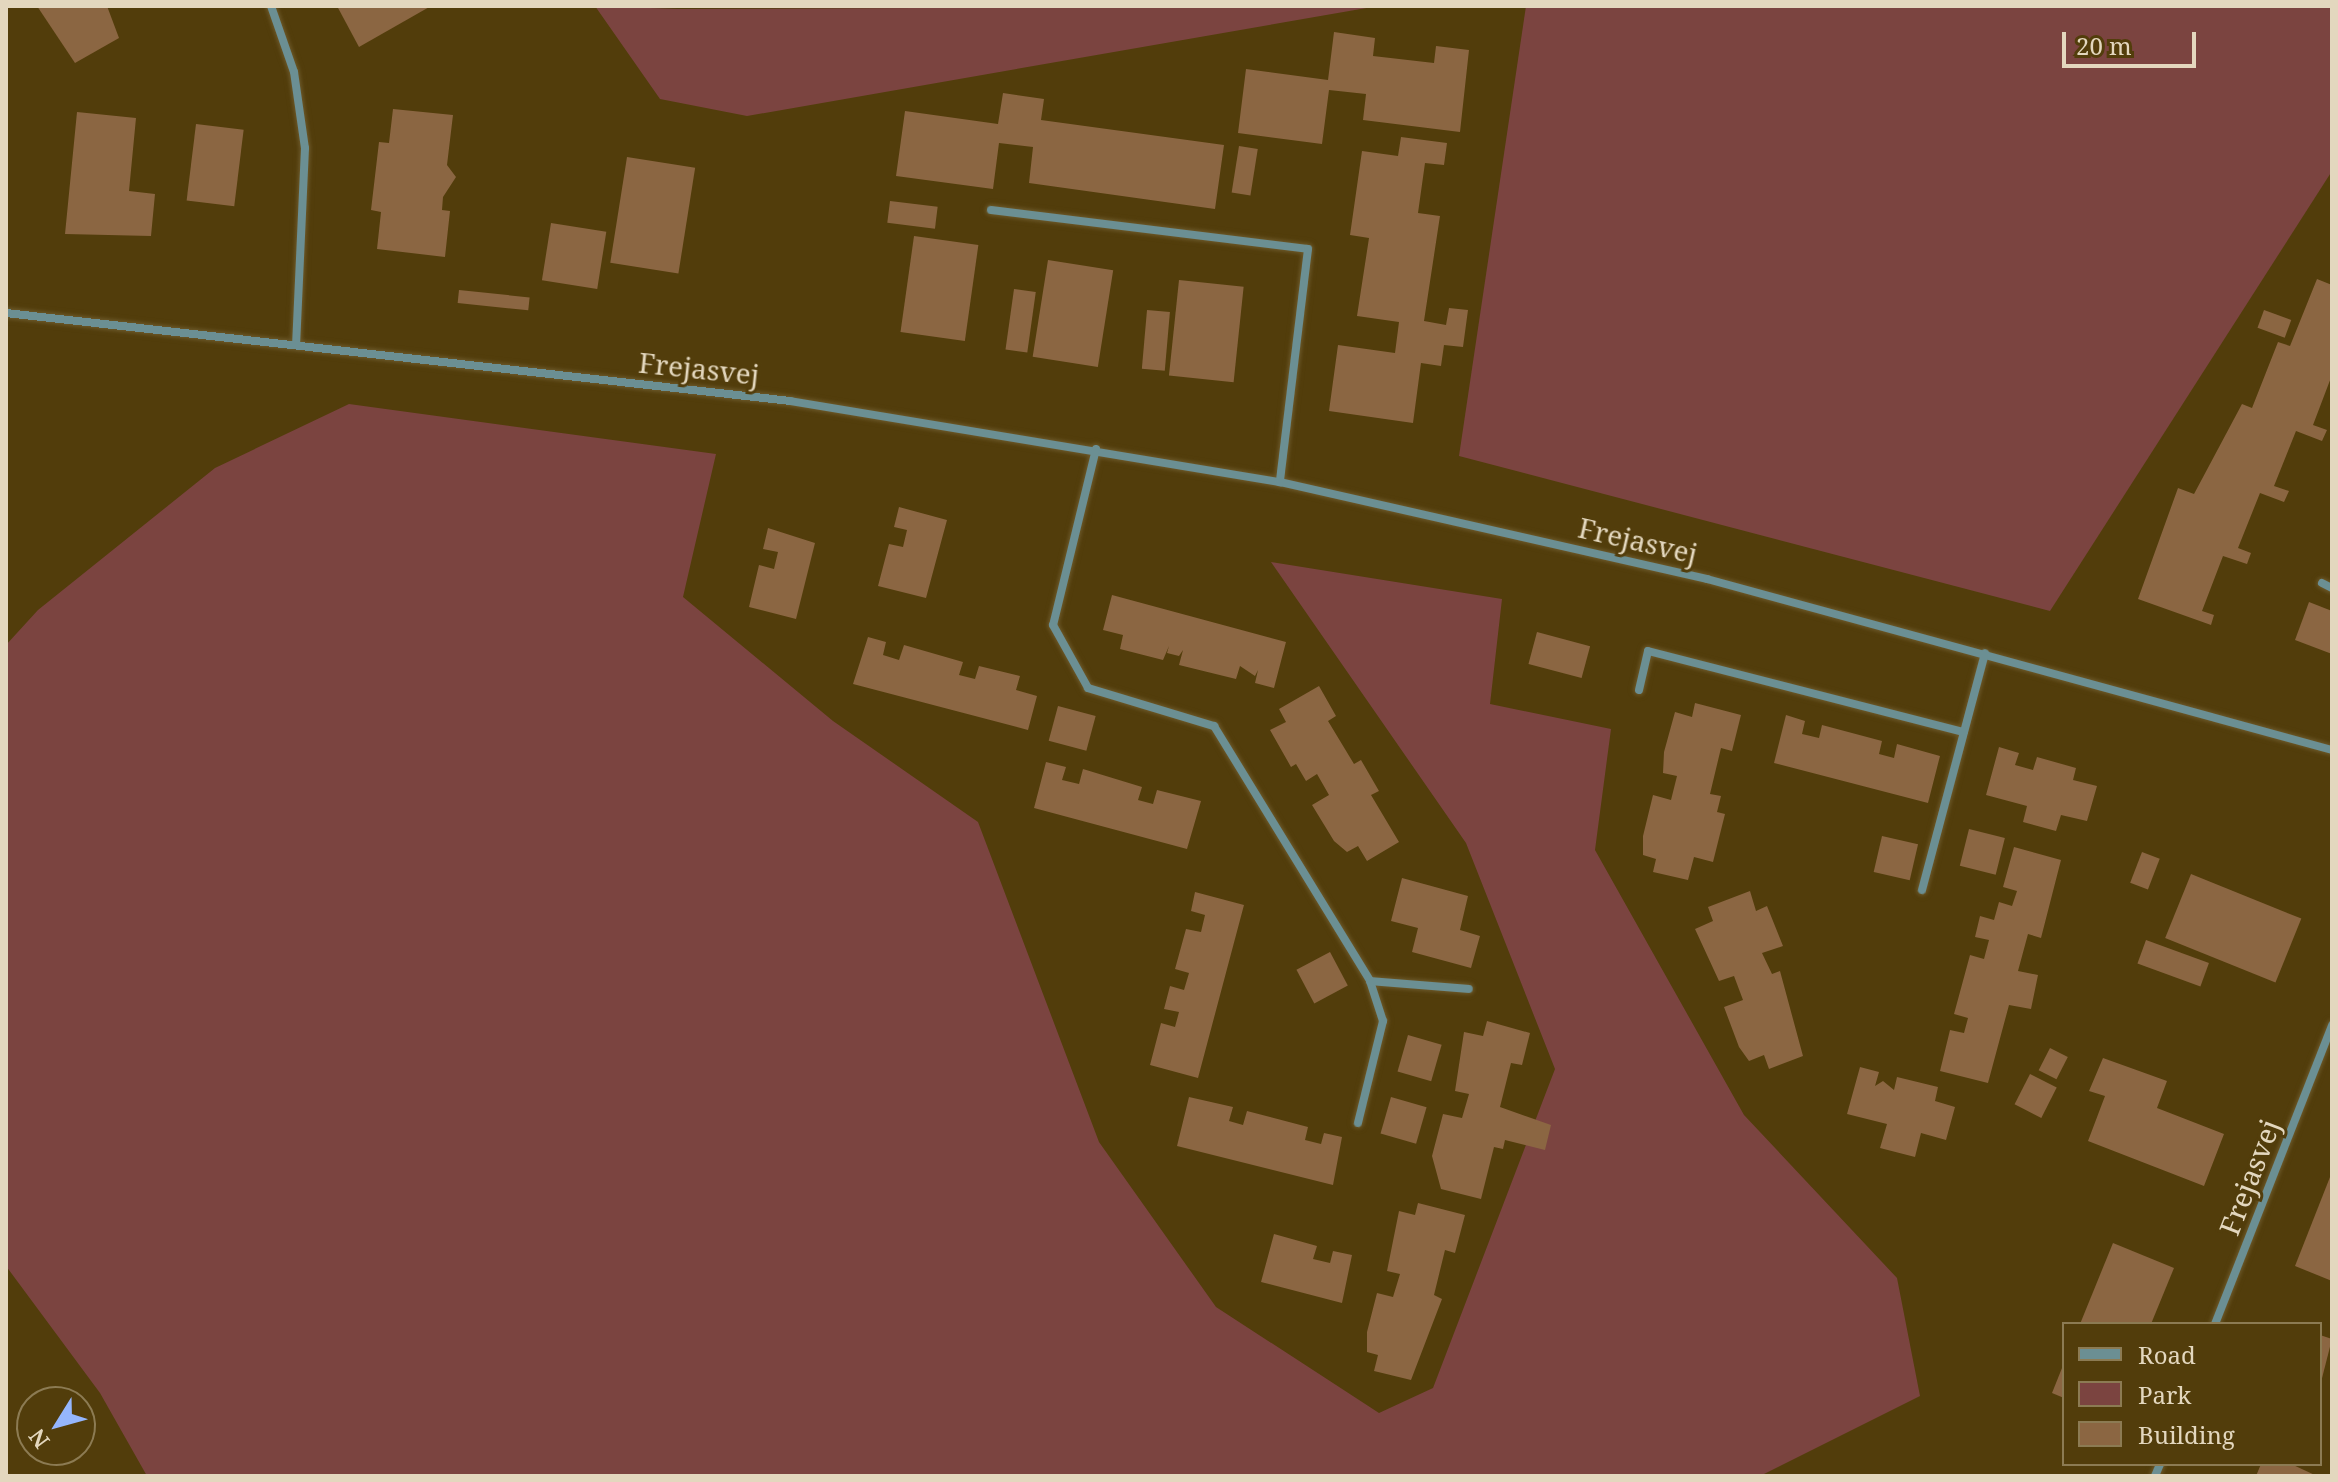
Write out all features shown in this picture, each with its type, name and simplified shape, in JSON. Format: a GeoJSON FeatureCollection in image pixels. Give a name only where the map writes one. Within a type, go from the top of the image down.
{"type":"FeatureCollection","features":[{"type":"Feature","properties":{"kind":"street"},"geometry":{"type":"LineString","coordinates":[[271,6],[294,72],[305,148],[296,345]]}},
{"type":"Feature","properties":{"kind":"street"},"geometry":{"type":"LineString","coordinates":[[991,210],[1308,249],[1280,482]]}},
{"type":"Feature","properties":{"kind":"street","name":"Frejasvej"},"geometry":{"type":"LineString","coordinates":[[6,313],[790,401],[1096,449],[1280,482],[1707,579],[2332,750]]}},
{"type":"Feature","properties":{"kind":"street"},"geometry":{"type":"LineString","coordinates":[[1096,449],[1053,625],[1088,688],[1214,726],[1370,981],[1383,1021],[1358,1123]]}},
{"type":"Feature","properties":{"kind":"street"},"geometry":{"type":"LineString","coordinates":[[2322,583],[2332,588]]}},
{"type":"Feature","properties":{"kind":"street"},"geometry":{"type":"LineString","coordinates":[[1639,690],[1648,651],[1964,732]]}},
{"type":"Feature","properties":{"kind":"street"},"geometry":{"type":"LineString","coordinates":[[1922,890],[1985,653]]}},
{"type":"Feature","properties":{"kind":"street"},"geometry":{"type":"LineString","coordinates":[[1370,981],[1469,989]]}},
{"type":"Feature","properties":{"kind":"street","name":"Frejasvej"},"geometry":{"type":"LineString","coordinates":[[2216,1322],[2328,1047],[2332,1025]]}},
{"type":"Feature","properties":{"kind":"green space"},"geometry":{"type":"Polygon","coordinates":[[[595,6],[678,9],[1378,6],[747,116],[660,99],[595,6]]]}},
{"type":"Feature","properties":{"kind":"green space"},"geometry":{"type":"Polygon","coordinates":[[[1526,6],[2332,6],[2332,171],[2050,611],[1459,456],[1526,6]]]}},
{"type":"Feature","properties":{"kind":"green space"},"geometry":{"type":"Polygon","coordinates":[[[349,404],[716,454],[683,597],[833,721],[978,822],[1099,1142],[1216,1307],[1379,1413],[1433,1388],[1555,1069],[1466,843],[1271,562],[1502,599],[1490,704],[1611,729],[1595,850],[1744,1115],[1897,1278],[1920,1396],[1760,1476],[147,1476],[96,1386],[6,1266],[6,645],[38,610],[215,468],[349,404]]]}},
{"type":"Feature","properties":{"kind":"building"},"geometry":{"type":"Polygon","coordinates":[[[37,6],[107,6],[119,38],[75,63],[37,6]]]}},
{"type":"Feature","properties":{"kind":"building"},"geometry":{"type":"Polygon","coordinates":[[[337,6],[431,6],[359,47],[337,6]]]}},
{"type":"Feature","properties":{"kind":"building"},"geometry":{"type":"Polygon","coordinates":[[[1334,32],[1375,38],[1373,56],[1434,63],[1436,46],[1469,50],[1460,132],[1363,120],[1366,94],[1329,90],[1322,144],[1238,133],[1246,69],[1328,80],[1334,32]]]}},
{"type":"Feature","properties":{"kind":"building"},"geometry":{"type":"Polygon","coordinates":[[[1003,93],[1044,99],[1041,120],[1224,145],[1215,209],[1029,183],[1033,147],[999,143],[993,189],[896,176],[905,111],[998,124],[1003,93]]]}},
{"type":"Feature","properties":{"kind":"building"},"geometry":{"type":"Polygon","coordinates":[[[393,109],[453,115],[447,165],[456,177],[443,197],[442,210],[450,211],[445,257],[377,249],[381,212],[371,210],[379,142],[389,143],[393,109]]]}},
{"type":"Feature","properties":{"kind":"building"},"geometry":{"type":"Polygon","coordinates":[[[77,112],[136,118],[129,191],[155,194],[151,236],[65,234],[77,112]]]}},
{"type":"Feature","properties":{"kind":"building"},"geometry":{"type":"Polygon","coordinates":[[[196,124],[244,130],[234,206],[187,200],[196,124]]]}},
{"type":"Feature","properties":{"kind":"building"},"geometry":{"type":"Polygon","coordinates":[[[1401,137],[1447,143],[1444,165],[1425,163],[1418,213],[1440,216],[1424,321],[1446,325],[1449,308],[1468,310],[1463,347],[1444,345],[1441,366],[1421,363],[1413,423],[1329,411],[1338,345],[1395,353],[1399,322],[1357,316],[1369,238],[1350,235],[1362,151],[1398,156],[1401,137]]]}},
{"type":"Feature","properties":{"kind":"building"},"geometry":{"type":"Polygon","coordinates":[[[1239,146],[1258,149],[1250,195],[1232,192],[1239,146]]]}},
{"type":"Feature","properties":{"kind":"building"},"geometry":{"type":"Polygon","coordinates":[[[627,157],[695,168],[678,273],[610,263],[627,157]]]}},
{"type":"Feature","properties":{"kind":"building"},"geometry":{"type":"Polygon","coordinates":[[[890,201],[938,207],[935,229],[887,223],[890,201]]]}},
{"type":"Feature","properties":{"kind":"building"},"geometry":{"type":"Polygon","coordinates":[[[551,223],[606,232],[597,289],[542,280],[551,223]]]}},
{"type":"Feature","properties":{"kind":"building"},"geometry":{"type":"Polygon","coordinates":[[[914,236],[978,245],[965,341],[901,332],[914,236]]]}},
{"type":"Feature","properties":{"kind":"building"},"geometry":{"type":"Polygon","coordinates":[[[1048,260],[1113,270],[1098,367],[1033,357],[1048,260]]]}},
{"type":"Feature","properties":{"kind":"building"},"geometry":{"type":"Polygon","coordinates":[[[2317,279],[2332,285],[2332,375],[2313,425],[2327,430],[2322,441],[2296,431],[2274,486],[2289,491],[2284,502],[2260,493],[2238,548],[2251,553],[2247,564],[2223,556],[2202,611],[2214,615],[2211,625],[2138,599],[2178,488],[2194,494],[2242,404],[2252,408],[2278,342],[2290,346],[2317,279]]]}},
{"type":"Feature","properties":{"kind":"building"},"geometry":{"type":"Polygon","coordinates":[[[1179,280],[1244,287],[1234,382],[1169,375],[1179,280]]]}},
{"type":"Feature","properties":{"kind":"building"},"geometry":{"type":"Polygon","coordinates":[[[1014,289],[1036,292],[1027,352],[1006,349],[1014,289]]]}},
{"type":"Feature","properties":{"kind":"building"},"geometry":{"type":"Polygon","coordinates":[[[459,290],[530,297],[528,310],[458,303],[459,290]]]}},
{"type":"Feature","properties":{"kind":"building"},"geometry":{"type":"Polygon","coordinates":[[[1147,310],[1170,312],[1165,371],[1142,369],[1147,310]]]}},
{"type":"Feature","properties":{"kind":"building"},"geometry":{"type":"Polygon","coordinates":[[[2264,310],[2291,320],[2285,338],[2258,328],[2264,310]]]}},
{"type":"Feature","properties":{"kind":"building"},"geometry":{"type":"Polygon","coordinates":[[[899,507],[947,520],[926,598],[878,586],[889,544],[903,547],[907,530],[894,527],[899,507]]]}},
{"type":"Feature","properties":{"kind":"building"},"geometry":{"type":"Polygon","coordinates":[[[768,528],[815,543],[796,619],[749,607],[759,565],[774,569],[778,552],[763,549],[768,528]]]}},
{"type":"Feature","properties":{"kind":"building"},"geometry":{"type":"Polygon","coordinates":[[[1112,595],[1286,642],[1274,688],[1255,683],[1258,670],[1255,676],[1240,666],[1236,679],[1179,665],[1183,650],[1179,656],[1167,653],[1169,646],[1163,660],[1120,649],[1123,635],[1103,630],[1112,595]]]}},
{"type":"Feature","properties":{"kind":"building"},"geometry":{"type":"Polygon","coordinates":[[[2309,602],[2332,611],[2332,654],[2295,640],[2309,602]]]}},
{"type":"Feature","properties":{"kind":"building"},"geometry":{"type":"Polygon","coordinates":[[[1537,632],[1590,646],[1582,678],[1528,664],[1537,632]]]}},
{"type":"Feature","properties":{"kind":"building"},"geometry":{"type":"Polygon","coordinates":[[[868,637],[886,642],[883,655],[899,660],[904,645],[963,662],[959,675],[975,679],[979,666],[1020,676],[1016,690],[1037,696],[1028,730],[853,684],[868,637]]]}},
{"type":"Feature","properties":{"kind":"building"},"geometry":{"type":"Polygon","coordinates":[[[1319,686],[1336,716],[1328,721],[1354,764],[1361,760],[1379,791],[1371,795],[1399,842],[1367,861],[1358,846],[1347,852],[1334,841],[1312,805],[1329,795],[1317,774],[1306,781],[1296,764],[1291,767],[1270,730],[1286,722],[1279,709],[1319,686]]]}},
{"type":"Feature","properties":{"kind":"building"},"geometry":{"type":"Polygon","coordinates":[[[1695,703],[1741,715],[1732,751],[1721,748],[1710,794],[1721,796],[1717,812],[1725,814],[1713,862],[1694,857],[1688,880],[1653,872],[1656,859],[1643,855],[1643,836],[1653,795],[1671,800],[1677,776],[1663,773],[1664,752],[1675,712],[1692,717],[1695,703]]]}},
{"type":"Feature","properties":{"kind":"building"},"geometry":{"type":"Polygon","coordinates":[[[1058,706],[1096,716],[1086,751],[1049,741],[1058,706]]]}},
{"type":"Feature","properties":{"kind":"building"},"geometry":{"type":"Polygon","coordinates":[[[1786,715],[1805,721],[1802,734],[1819,738],[1822,725],[1882,741],[1879,754],[1894,758],[1897,744],[1940,756],[1928,803],[1774,763],[1786,715]]]}},
{"type":"Feature","properties":{"kind":"building"},"geometry":{"type":"Polygon","coordinates":[[[1999,747],[2019,753],[2015,765],[2033,770],[2037,757],[2076,768],[2073,780],[2097,786],[2087,821],[2061,815],[2056,831],[2023,822],[2027,806],[1986,795],[1999,747]]]}},
{"type":"Feature","properties":{"kind":"building"},"geometry":{"type":"Polygon","coordinates":[[[1046,762],[1066,767],[1062,780],[1079,784],[1083,769],[1142,787],[1138,800],[1153,804],[1157,790],[1201,801],[1187,849],[1034,808],[1046,762]]]}},
{"type":"Feature","properties":{"kind":"building"},"geometry":{"type":"Polygon","coordinates":[[[1969,829],[2005,838],[1996,875],[1960,866],[1969,829]]]}},
{"type":"Feature","properties":{"kind":"building"},"geometry":{"type":"Polygon","coordinates":[[[1882,836],[1918,844],[1910,880],[1874,872],[1882,836]]]}},
{"type":"Feature","properties":{"kind":"building"},"geometry":{"type":"Polygon","coordinates":[[[2014,847],[2061,860],[2041,938],[2028,934],[2018,971],[2038,975],[2031,1009],[2009,1005],[1988,1083],[1940,1071],[1950,1030],[1964,1033],[1968,1018],[1954,1014],[1970,955],[1984,959],[1989,940],[1975,937],[1980,916],[1994,920],[1999,902],[2012,906],[2017,891],[2003,887],[2014,847]]]}},
{"type":"Feature","properties":{"kind":"building"},"geometry":{"type":"Polygon","coordinates":[[[2142,852],[2160,859],[2148,890],[2130,883],[2142,852]]]}},
{"type":"Feature","properties":{"kind":"building"},"geometry":{"type":"Polygon","coordinates":[[[2191,874],[2301,919],[2275,983],[2165,938],[2191,874]]]}},
{"type":"Feature","properties":{"kind":"building"},"geometry":{"type":"Polygon","coordinates":[[[1402,878],[1468,896],[1460,930],[1480,936],[1471,968],[1412,952],[1418,928],[1391,921],[1402,878]]]}},
{"type":"Feature","properties":{"kind":"building"},"geometry":{"type":"Polygon","coordinates":[[[1750,891],[1756,911],[1767,906],[1783,946],[1762,953],[1772,974],[1780,971],[1803,1056],[1769,1069],[1764,1055],[1749,1061],[1739,1047],[1724,1007],[1743,1000],[1734,976],[1719,981],[1695,929],[1713,921],[1708,907],[1750,891]]]}},
{"type":"Feature","properties":{"kind":"building"},"geometry":{"type":"Polygon","coordinates":[[[1195,892],[1244,905],[1198,1078],[1150,1065],[1161,1023],[1175,1027],[1179,1012],[1164,1009],[1170,986],[1184,990],[1189,973],[1175,969],[1186,929],[1201,932],[1205,915],[1191,911],[1195,892]]]}},
{"type":"Feature","properties":{"kind":"building"},"geometry":{"type":"Polygon","coordinates":[[[2146,940],[2209,963],[2200,986],[2137,963],[2146,940]]]}},
{"type":"Feature","properties":{"kind":"building"},"geometry":{"type":"Polygon","coordinates":[[[1330,952],[1348,986],[1314,1003],[1296,970],[1330,952]]]}},
{"type":"Feature","properties":{"kind":"building"},"geometry":{"type":"Polygon","coordinates":[[[1487,1021],[1530,1033],[1522,1065],[1511,1063],[1500,1107],[1551,1125],[1545,1150],[1505,1140],[1503,1149],[1494,1147],[1481,1199],[1441,1189],[1432,1156],[1443,1114],[1462,1118],[1469,1094],[1455,1091],[1464,1032],[1483,1036],[1487,1021]]]}},
{"type":"Feature","properties":{"kind":"building"},"geometry":{"type":"Polygon","coordinates":[[[1408,1035],[1442,1045],[1431,1081],[1398,1072],[1408,1035]]]}},
{"type":"Feature","properties":{"kind":"building"},"geometry":{"type":"Polygon","coordinates":[[[2050,1048],[2068,1057],[2056,1079],[2039,1070],[2050,1048]]]}},
{"type":"Feature","properties":{"kind":"building"},"geometry":{"type":"Polygon","coordinates":[[[2103,1058],[2167,1081],[2157,1108],[2224,1134],[2204,1186],[2088,1141],[2105,1096],[2089,1091],[2103,1058]]]}},
{"type":"Feature","properties":{"kind":"building"},"geometry":{"type":"Polygon","coordinates":[[[1860,1067],[1879,1072],[1875,1086],[1883,1081],[1894,1090],[1897,1077],[1938,1087],[1935,1101],[1955,1107],[1946,1140],[1921,1133],[1915,1157],[1880,1148],[1887,1124],[1847,1114],[1860,1067]]]}},
{"type":"Feature","properties":{"kind":"building"},"geometry":{"type":"Polygon","coordinates":[[[2030,1074],[2057,1088],[2041,1118],[2015,1104],[2030,1074]]]}},
{"type":"Feature","properties":{"kind":"building"},"geometry":{"type":"Polygon","coordinates":[[[1189,1097],[1233,1107],[1229,1121],[1243,1125],[1247,1111],[1308,1127],[1305,1140],[1321,1144],[1324,1133],[1342,1137],[1333,1185],[1177,1146],[1189,1097]]]}},
{"type":"Feature","properties":{"kind":"building"},"geometry":{"type":"Polygon","coordinates":[[[1391,1097],[1427,1107],[1416,1144],[1381,1134],[1391,1097]]]}},
{"type":"Feature","properties":{"kind":"building"},"geometry":{"type":"Polygon","coordinates":[[[2332,1172],[2332,1281],[2295,1266],[2332,1172]]]}},
{"type":"Feature","properties":{"kind":"building"},"geometry":{"type":"Polygon","coordinates":[[[1418,1203],[1465,1215],[1455,1253],[1445,1250],[1434,1295],[1442,1299],[1411,1380],[1374,1371],[1378,1355],[1367,1352],[1367,1332],[1377,1293],[1393,1297],[1400,1274],[1387,1271],[1399,1211],[1415,1215],[1418,1203]]]}},
{"type":"Feature","properties":{"kind":"building"},"geometry":{"type":"Polygon","coordinates":[[[1274,1234],[1317,1246],[1313,1259],[1330,1263],[1333,1251],[1352,1255],[1342,1303],[1261,1282],[1274,1234]]]}},
{"type":"Feature","properties":{"kind":"building"},"geometry":{"type":"Polygon","coordinates":[[[2113,1243],[2174,1268],[2152,1322],[2081,1322],[2113,1243]]]}},
{"type":"Feature","properties":{"kind":"building"},"geometry":{"type":"Polygon","coordinates":[[[2322,1336],[2332,1339],[2322,1378],[2322,1336]]]}},
{"type":"Feature","properties":{"kind":"building"},"geometry":{"type":"Polygon","coordinates":[[[2062,1368],[2062,1397],[2052,1393],[2062,1368]]]}},
{"type":"Feature","properties":{"kind":"building"},"geometry":{"type":"Polygon","coordinates":[[[2260,1466],[2295,1466],[2317,1476],[2256,1476],[2260,1466]]]}}]}
